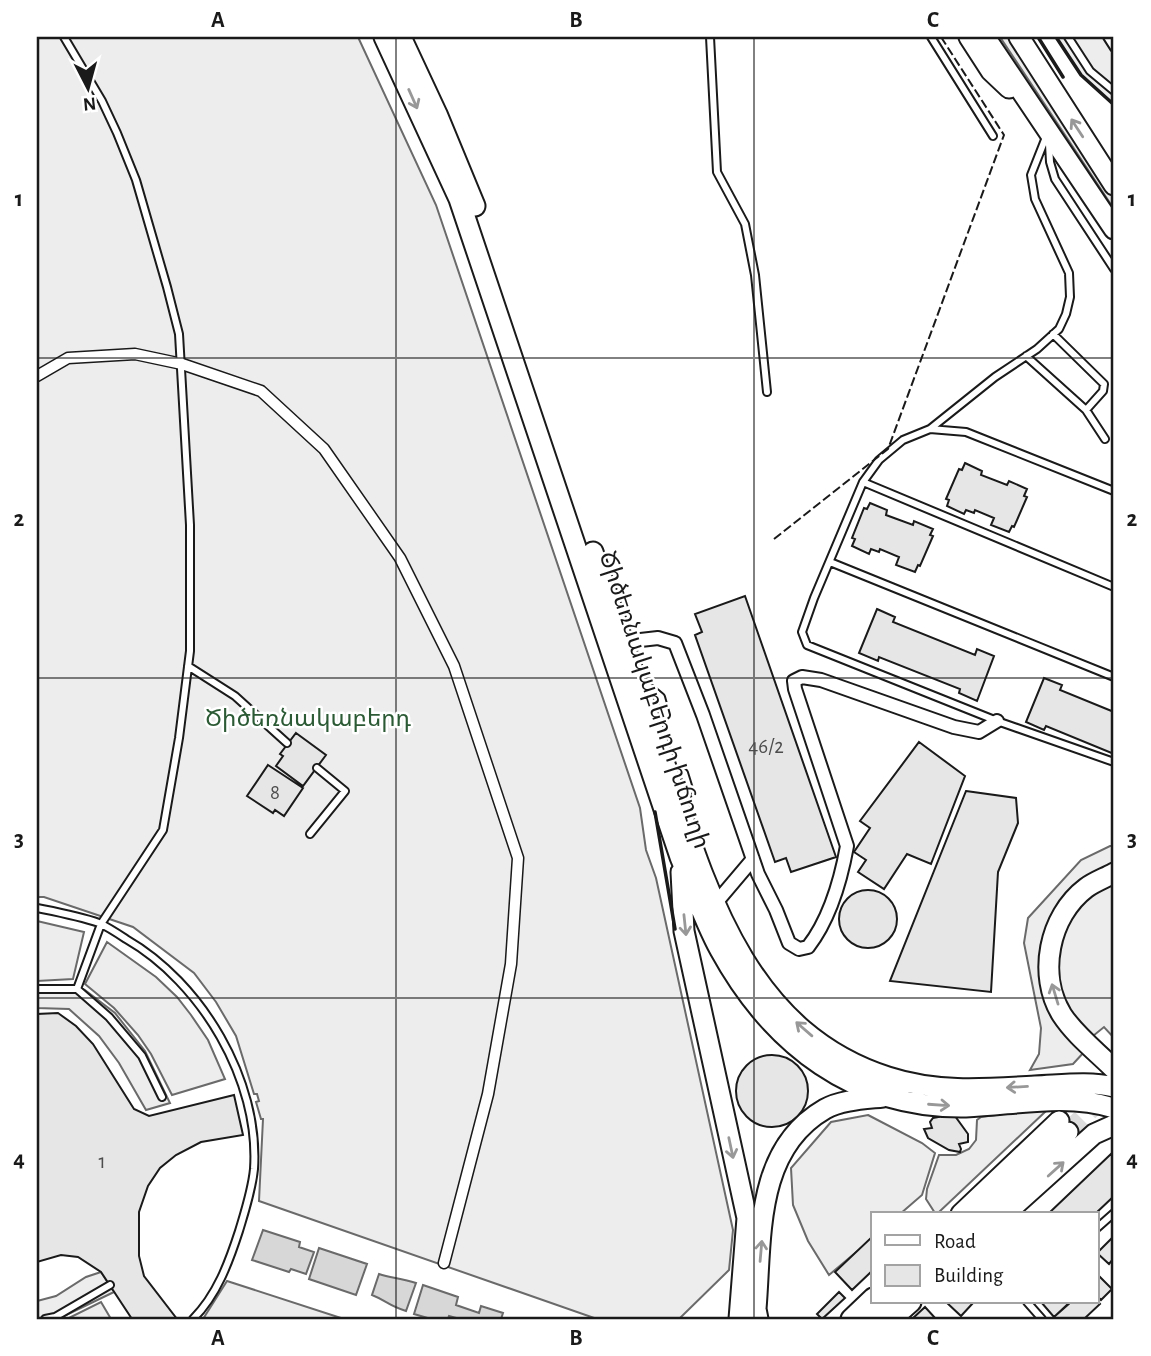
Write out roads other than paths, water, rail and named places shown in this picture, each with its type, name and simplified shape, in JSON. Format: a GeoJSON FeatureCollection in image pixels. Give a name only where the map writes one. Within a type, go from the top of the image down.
{"type":"FeatureCollection","features":[{"type":"Feature","properties":{"kind":"main road","name":"Ծիծեռնակաբերդի խճուղի"},"geometry":{"type":"LineString","coordinates":[[384,37],[458,199],[680,857],[719,948],[758,1007],[790,1040],[827,1070],[845,1081],[886,1096],[917,1104],[944,1106],[966,1107],[1063,1100],[1114,1108]]}},
{"type":"Feature","properties":{"kind":"main road","name":"Ծիծեռնակաբերդի խճուղի"},"geometry":{"type":"LineString","coordinates":[[401,37],[472,198],[698,862],[725,927],[748,968],[786,1013],[829,1048],[887,1077],[944,1089],[1085,1084],[1114,1087]]}},
{"type":"Feature","properties":{"kind":"main road"},"geometry":{"type":"LineString","coordinates":[[969,37],[991,71],[1043,125]]}},
{"type":"Feature","properties":{"kind":"main road"},"geometry":{"type":"LineString","coordinates":[[985,37],[1114,229]]}},
{"type":"Feature","properties":{"kind":"main road"},"geometry":{"type":"LineString","coordinates":[[1019,37],[1114,185]]}},
{"type":"Feature","properties":{"kind":"main road"},"geometry":{"type":"LineString","coordinates":[[680,857],[684,931],[747,1218],[739,1319]]}},
{"type":"Feature","properties":{"kind":"main road"},"geometry":{"type":"LineString","coordinates":[[1114,873],[1086,888],[1063,912],[1051,940],[1049,971],[1061,1014],[1114,1069]]}},
{"type":"Feature","properties":{"kind":"main road"},"geometry":{"type":"LineString","coordinates":[[758,1319],[756,1309],[765,1197],[775,1163],[794,1133],[827,1108],[886,1096]]}},
{"type":"Feature","properties":{"kind":"main road"},"geometry":{"type":"LineString","coordinates":[[1007,1212],[1094,1134],[1114,1125]]}},
{"type":"Feature","properties":{"kind":"main road"},"geometry":{"type":"LineString","coordinates":[[963,1212],[1063,1126],[985,1212]]}},
{"type":"Feature","properties":{"kind":"main road"},"geometry":{"type":"LineString","coordinates":[[851,1319],[871,1300]]}},
{"type":"Feature","properties":{"kind":"main road"},"geometry":{"type":"LineString","coordinates":[[874,1319],[890,1304]]}},
{"type":"Feature","properties":{"kind":"main road"},"geometry":{"type":"LineString","coordinates":[[892,1319],[909,1304]]}},
{"type":"Feature","properties":{"kind":"street"},"geometry":{"type":"LineString","coordinates":[[37,376],[68,358],[135,354],[182,364],[261,391],[324,449],[400,558],[454,666],[518,858],[511,964],[488,1094],[444,1263]]}},
{"type":"Feature","properties":{"kind":"street"},"geometry":{"type":"LineString","coordinates":[[623,642],[658,638],[675,643],[753,859],[789,943],[799,949],[808,947],[819,933],[843,867],[847,846],[794,689],[794,681],[802,677],[821,680],[954,727],[979,732],[997,721]]}},
{"type":"Feature","properties":{"kind":"street"},"geometry":{"type":"LineString","coordinates":[[720,898],[753,859]]}},
{"type":"Feature","properties":{"kind":"lane"},"geometry":{"type":"LineString","coordinates":[[64,37],[102,101],[136,180],[179,334],[190,526],[190,651],[163,830],[101,924],[77,989]]}},
{"type":"Feature","properties":{"kind":"lane"},"geometry":{"type":"LineString","coordinates":[[710,37],[718,172],[745,224],[755,275],[767,392]]}},
{"type":"Feature","properties":{"kind":"lane"},"geometry":{"type":"LineString","coordinates":[[931,37],[993,135]]}},
{"type":"Feature","properties":{"kind":"lane"},"geometry":{"type":"LineString","coordinates":[[1068,37],[1090,71],[1114,91]]}},
{"type":"Feature","properties":{"kind":"lane"},"geometry":{"type":"LineString","coordinates":[[1107,37],[1114,48]]}},
{"type":"Feature","properties":{"kind":"lane"},"geometry":{"type":"LineString","coordinates":[[1043,125],[1055,179],[1114,269]]}},
{"type":"Feature","properties":{"kind":"lane"},"geometry":{"type":"LineString","coordinates":[[1043,125],[1031,175],[1035,199],[1069,273],[1070,297],[1066,314],[1053,334],[1026,356],[930,429],[903,440],[879,460],[863,482],[802,632],[807,645],[997,721],[1114,762]]}},
{"type":"Feature","properties":{"kind":"lane"},"geometry":{"type":"LineString","coordinates":[[1053,334],[1104,384],[1103,391],[1086,410]]}},
{"type":"Feature","properties":{"kind":"lane"},"geometry":{"type":"LineString","coordinates":[[1026,356],[1086,410],[1105,439]]}},
{"type":"Feature","properties":{"kind":"lane"},"geometry":{"type":"LineString","coordinates":[[930,429],[966,432],[1114,491]]}},
{"type":"Feature","properties":{"kind":"lane"},"geometry":{"type":"LineString","coordinates":[[863,482],[1114,587]]}},
{"type":"Feature","properties":{"kind":"lane"},"geometry":{"type":"LineString","coordinates":[[830,562],[1114,677]]}},
{"type":"Feature","properties":{"kind":"lane"},"geometry":{"type":"LineString","coordinates":[[188,666],[235,696],[287,743]]}},
{"type":"Feature","properties":{"kind":"lane"},"geometry":{"type":"LineString","coordinates":[[634,674],[661,697],[666,715]]}},
{"type":"Feature","properties":{"kind":"lane"},"geometry":{"type":"LineString","coordinates":[[310,834],[345,791],[317,768]]}},
{"type":"Feature","properties":{"kind":"lane"},"geometry":{"type":"LineString","coordinates":[[683,817],[689,789],[684,773]]}},
{"type":"Feature","properties":{"kind":"lane"},"geometry":{"type":"LineString","coordinates":[[37,908],[101,924],[142,948],[175,975],[196,999],[224,1045],[247,1102],[252,1126],[254,1169],[247,1207],[225,1270],[204,1308],[193,1319]]}},
{"type":"Feature","properties":{"kind":"lane"},"geometry":{"type":"LineString","coordinates":[[37,989],[77,989],[109,1017],[142,1056],[162,1097]]}},
{"type":"Feature","properties":{"kind":"lane"},"geometry":{"type":"LineString","coordinates":[[1098,1227],[1114,1213]]}},
{"type":"Feature","properties":{"kind":"lane"},"geometry":{"type":"LineString","coordinates":[[45,1319],[55,1317],[110,1286]]}},
{"type":"Feature","properties":{"kind":"lane"},"geometry":{"type":"LineString","coordinates":[[1029,1304],[1042,1319]]}},
{"type":"Feature","properties":{"kind":"tunnel"},"geometry":{"type":"LineString","coordinates":[[1068,1132],[1114,1086]]}},
{"type":"Feature","properties":{"kind":"park label","name":"Ծիծեռնակաբերդ"},"geometry":{"type":"Point","coordinates":[308,719]}}]}
